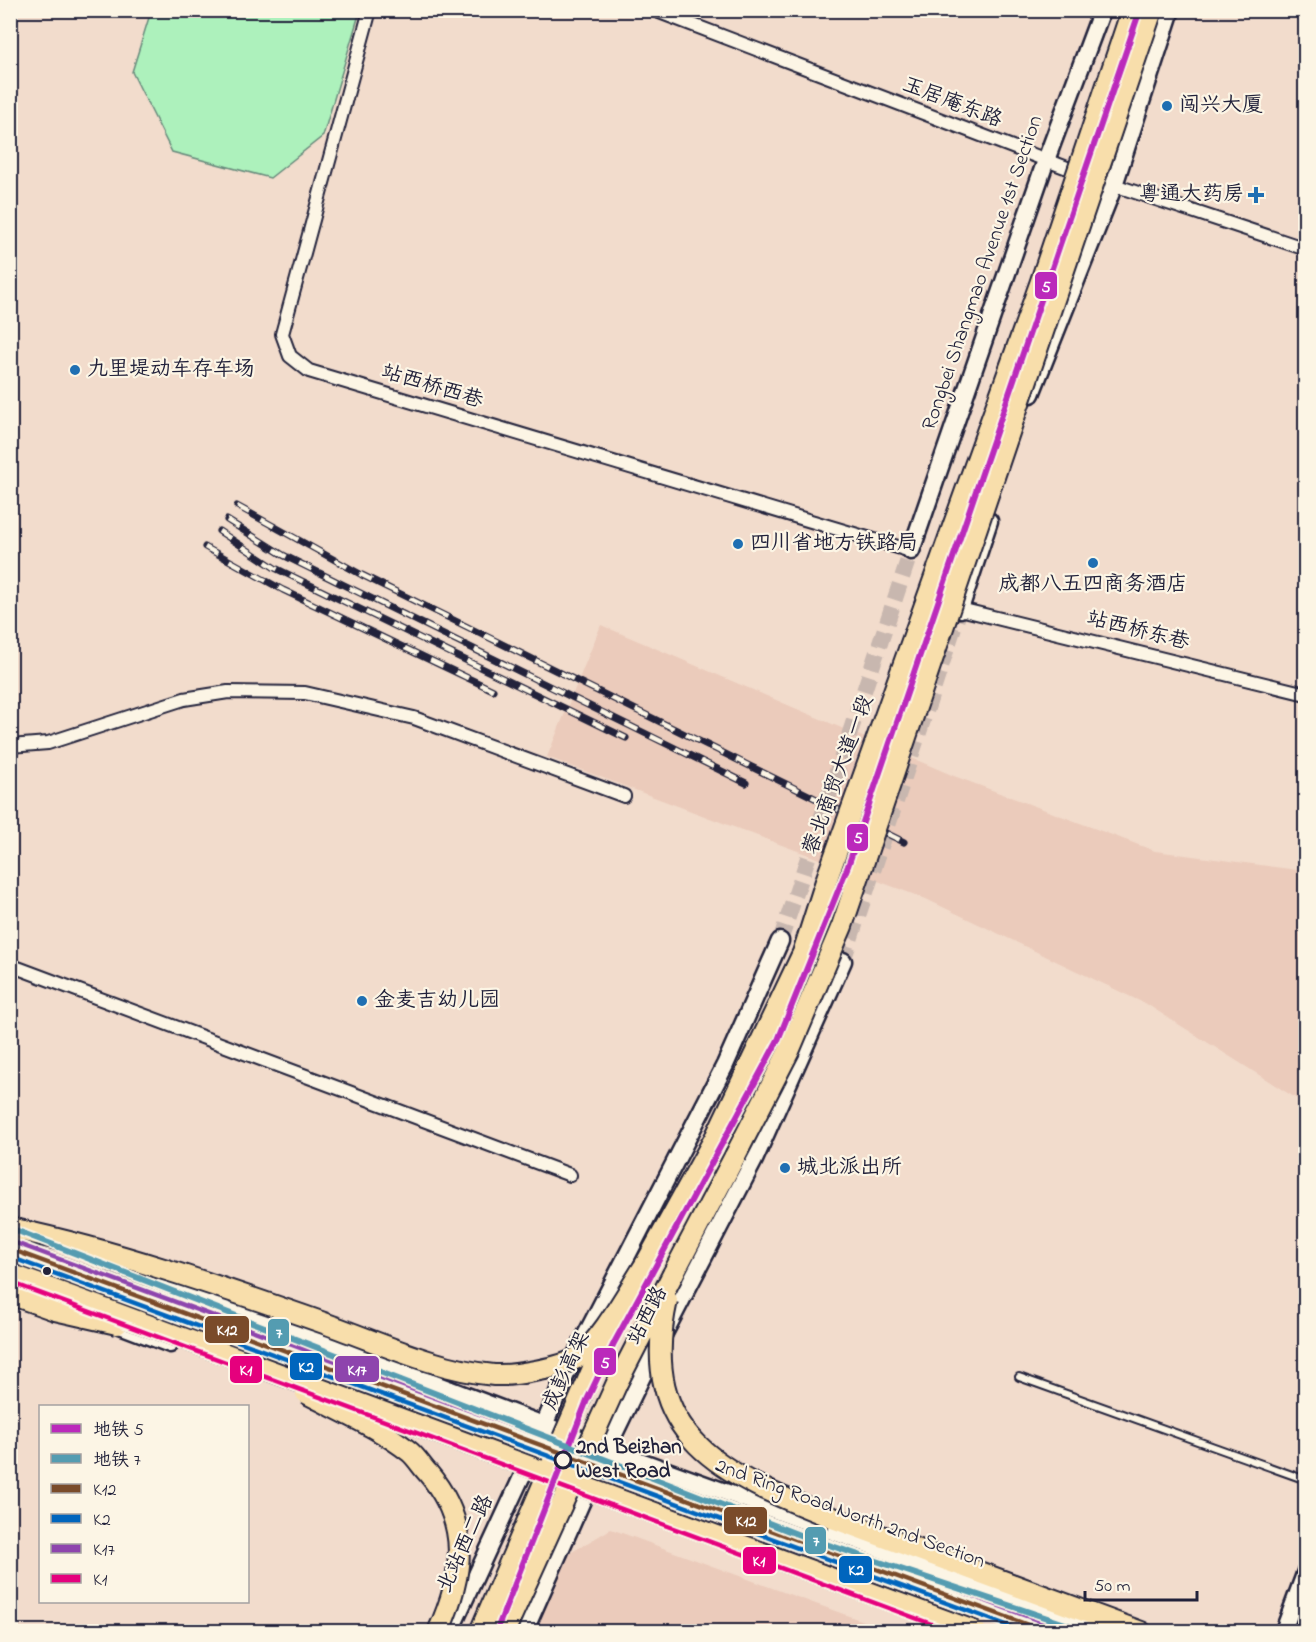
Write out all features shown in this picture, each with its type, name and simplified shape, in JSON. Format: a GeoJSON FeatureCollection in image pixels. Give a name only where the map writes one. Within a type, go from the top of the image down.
{"type":"FeatureCollection","features":[{"type":"Feature","properties":{"kind":"highway","name":"蓉北商贸大道一段"},"geometry":{"type":"LineString","coordinates":[[645,1265],[716,1137],[803,953],[827,878],[1036,295],[1132,10]]}},
{"type":"Feature","properties":{"kind":"highway"},"geometry":{"type":"LineString","coordinates":[[504,1632],[617,1383],[789,1051],[842,926],[1052,312],[1104,182],[1152,10]]}},
{"type":"Feature","properties":{"kind":"highway"},"geometry":{"type":"LineString","coordinates":[[10,1226],[167,1268],[439,1363],[495,1375],[538,1370],[578,1358],[602,1330],[645,1265]]}},
{"type":"Feature","properties":{"kind":"highway"},"geometry":{"type":"LineString","coordinates":[[10,1248],[1048,1632]]}},
{"type":"Feature","properties":{"kind":"highway","name":"成彭高架"},"geometry":{"type":"LineString","coordinates":[[480,1632],[594,1366],[645,1265]]}},
{"type":"Feature","properties":{"kind":"highway"},"geometry":{"type":"LineString","coordinates":[[10,1274],[976,1632]]}},
{"type":"Feature","properties":{"kind":"highway"},"geometry":{"type":"LineString","coordinates":[[673,1274],[663,1319],[661,1355],[669,1402],[687,1436],[725,1469],[773,1495],[1141,1632]]}},
{"type":"Feature","properties":{"kind":"highway"},"geometry":{"type":"LineString","coordinates":[[10,1294],[55,1310],[200,1343]]}},
{"type":"Feature","properties":{"kind":"highway"},"geometry":{"type":"LineString","coordinates":[[229,1354],[362,1422],[411,1453],[441,1488],[459,1530],[458,1569],[447,1611],[438,1632]]}},
{"type":"Feature","properties":{"kind":"highway"},"geometry":{"type":"LineString","coordinates":[[511,1632],[518,1600]]}},
{"type":"Feature","properties":{"kind":"main road","name":"Rongbei Shangmao Avenue 1st Section"},"geometry":{"type":"LineString","coordinates":[[911,551],[1046,160],[1102,10]]}},
{"type":"Feature","properties":{"kind":"main road"},"geometry":{"type":"LineString","coordinates":[[960,609],[1104,182],[1171,10]]}},
{"type":"Feature","properties":{"kind":"main road"},"geometry":{"type":"LineString","coordinates":[[523,1474],[566,1374],[724,1065],[780,941]]}},
{"type":"Feature","properties":{"kind":"main road","name":"站西路"},"geometry":{"type":"LineString","coordinates":[[584,1496],[646,1368],[754,1160],[843,961]]}},
{"type":"Feature","properties":{"kind":"main road","name":"2nd Ring Road North 2nd Section"},"geometry":{"type":"LineString","coordinates":[[10,1226],[607,1449],[1109,1632]]}},
{"type":"Feature","properties":{"kind":"main road"},"geometry":{"type":"LineString","coordinates":[[10,1285],[947,1632]]}},
{"type":"Feature","properties":{"kind":"main road"},"geometry":{"type":"LineString","coordinates":[[524,1632],[584,1496]]}},
{"type":"Feature","properties":{"kind":"street","name":"站西桥西巷"},"geometry":{"type":"LineString","coordinates":[[370,10],[282,334],[290,356],[309,370],[911,551]]}},
{"type":"Feature","properties":{"kind":"street","name":"玉居庵东路"},"geometry":{"type":"LineString","coordinates":[[654,10],[1104,182],[1305,249]]}},
{"type":"Feature","properties":{"kind":"street","name":"站西桥东巷"},"geometry":{"type":"LineString","coordinates":[[960,609],[1305,694]]}},
{"type":"Feature","properties":{"kind":"street"},"geometry":{"type":"LineString","coordinates":[[10,747],[48,743],[183,699],[228,692],[305,693],[414,718],[624,796]]}},
{"type":"Feature","properties":{"kind":"street"},"geometry":{"type":"LineString","coordinates":[[10,965],[570,1175]]}},
{"type":"Feature","properties":{"kind":"street","name":"北站西二路"},"geometry":{"type":"LineString","coordinates":[[450,1632],[523,1474]]}},
{"type":"Feature","properties":{"kind":"street"},"geometry":{"type":"LineString","coordinates":[[1283,1632],[1305,1570]]}},
{"type":"Feature","properties":{"kind":"lane"},"geometry":{"type":"LineString","coordinates":[[1019,1377],[1305,1480]]}},
{"type":"Feature","properties":{"kind":"shaded area"},"geometry":{"type":"Polygon","coordinates":[[[601,625],[954,776],[1155,851],[1305,871],[1305,1104],[1148,1005],[926,899],[547,757],[601,625]]]}},
{"type":"Feature","properties":{"kind":"shaded area"},"geometry":{"type":"Polygon","coordinates":[[[611,1529],[890,1631],[535,1632],[563,1557],[611,1529]]]}},
{"type":"Feature","properties":{"kind":"green space"},"geometry":{"type":"Polygon","coordinates":[[[151,11],[360,11],[323,136],[270,178],[172,152],[132,72],[151,11]]]}},
{"type":"Feature","properties":{"kind":"tunnel"},"geometry":{"type":"LineString","coordinates":[[780,941],[911,551]]}},
{"type":"Feature","properties":{"kind":"tunnel"},"geometry":{"type":"LineString","coordinates":[[843,961],[960,609]]}},
{"type":"Feature","properties":{"kind":"railway"},"geometry":{"type":"LineString","coordinates":[[237,506],[362,575],[904,842]]}},
{"type":"Feature","properties":{"kind":"railway"},"geometry":{"type":"LineString","coordinates":[[227,520],[283,555],[746,783]]}},
{"type":"Feature","properties":{"kind":"railway"},"geometry":{"type":"LineString","coordinates":[[219,531],[275,568],[626,738]]}},
{"type":"Feature","properties":{"kind":"railway"},"geometry":{"type":"LineString","coordinates":[[205,547],[283,590],[493,690]]}},
{"type":"Feature","properties":{"kind":"metro line","name":"5"},"geometry":{"type":"LineString","coordinates":[[496,1632],[587,1400],[614,1343],[778,1040],[848,866],[1140,10]]}},
{"type":"Feature","properties":{"kind":"metro line","name":"7"},"geometry":{"type":"LineString","coordinates":[[10,1228],[802,1536],[1089,1632]]}},
{"type":"Feature","properties":{"kind":"transit line","name":"K17"},"geometry":{"type":"LineString","coordinates":[[13,1242],[1051,1625]]}},
{"type":"Feature","properties":{"kind":"transit line","name":"K12"},"geometry":{"type":"LineString","coordinates":[[10,1249],[1047,1632]]}},
{"type":"Feature","properties":{"kind":"transit line","name":"K2"},"geometry":{"type":"LineString","coordinates":[[10,1257],[1025,1632]]}},
{"type":"Feature","properties":{"kind":"transit line","name":"K1"},"geometry":{"type":"LineString","coordinates":[[10,1282],[953,1632]]}},
{"type":"Feature","properties":{"kind":"place","name":"闯兴大厦"},"geometry":{"type":"Point","coordinates":[1167,106]}},
{"type":"Feature","properties":{"kind":"place","name":"粤通大药房"},"geometry":{"type":"Point","coordinates":[1256,195]}},
{"type":"Feature","properties":{"kind":"place","name":"九里堤动车存车场"},"geometry":{"type":"Point","coordinates":[75,370]}},
{"type":"Feature","properties":{"kind":"place","name":"四川省地方铁路局"},"geometry":{"type":"Point","coordinates":[738,544]}},
{"type":"Feature","properties":{"kind":"place","name":"成都八五四商务酒店"},"geometry":{"type":"Point","coordinates":[1093,563]}},
{"type":"Feature","properties":{"kind":"place","name":"金麦吉幼儿园"},"geometry":{"type":"Point","coordinates":[362,1001]}},
{"type":"Feature","properties":{"kind":"place","name":"城北派出所"},"geometry":{"type":"Point","coordinates":[785,1168]}},
{"type":"Feature","properties":{"kind":"place","name":"2nd Beizhan West Road"},"geometry":{"type":"Point","coordinates":[563,1460]}}]}
